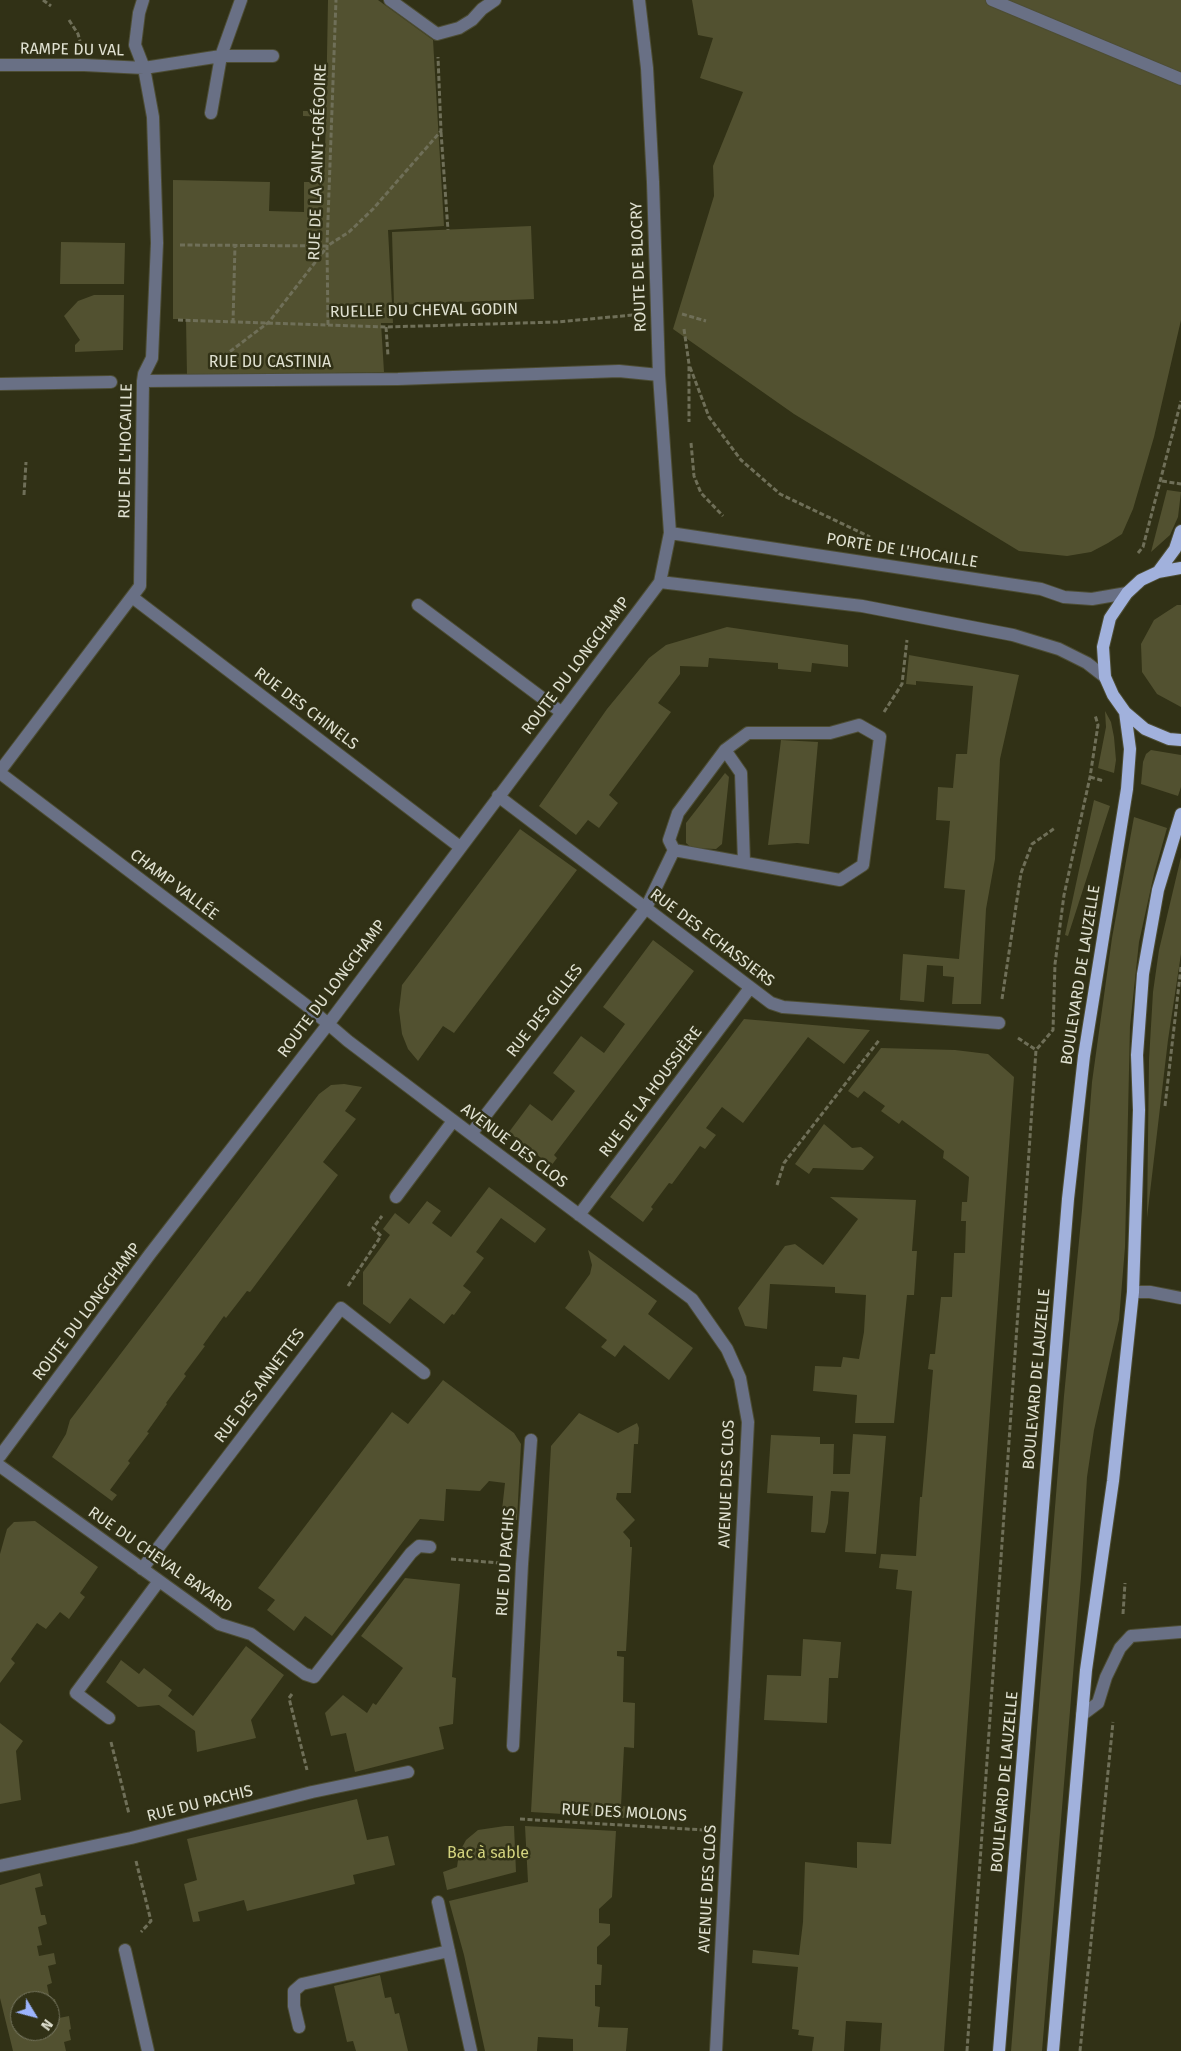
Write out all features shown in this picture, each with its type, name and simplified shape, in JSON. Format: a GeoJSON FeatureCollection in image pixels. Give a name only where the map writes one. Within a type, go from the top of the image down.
{"type":"FeatureCollection","features":[{"type":"Feature","properties":{"kind":"main road"},"geometry":{"type":"LineString","coordinates":[[1158,572],[1175,549],[1181,531]]}},
{"type":"Feature","properties":{"kind":"main road"},"geometry":{"type":"LineString","coordinates":[[1181,568],[1158,572],[1141,580],[1127,593],[1110,618],[1103,647],[1105,677],[1113,696],[1125,712],[1145,729],[1169,739],[1181,740]]}},
{"type":"Feature","properties":{"kind":"main road","name":"BOULEVARD DE LAUZELLE"},"geometry":{"type":"LineString","coordinates":[[1000,2051],[1068,1199],[1084,1056],[1127,789],[1130,749],[1125,712]]}},
{"type":"Feature","properties":{"kind":"main road"},"geometry":{"type":"LineString","coordinates":[[1053,2051],[1086,1670],[1113,1481],[1133,1292],[1139,1110],[1137,1056],[1143,974],[1158,890],[1181,814]]}},
{"type":"Feature","properties":{"kind":"street","name":"RUE DE L'HOCAILLE"},"geometry":{"type":"LineString","coordinates":[[0,772],[140,586],[143,381],[144,374],[152,358],[157,243],[153,117],[144,68],[135,44],[139,13],[144,0]]}},
{"type":"Feature","properties":{"kind":"street"},"geometry":{"type":"LineString","coordinates":[[211,113],[222,56],[241,0]]}},
{"type":"Feature","properties":{"kind":"street"},"geometry":{"type":"LineString","coordinates":[[390,0],[437,34],[459,28],[496,0]]}},
{"type":"Feature","properties":{"kind":"street","name":"ROUTE DE BLOCRY"},"geometry":{"type":"LineString","coordinates":[[638,0],[647,68],[653,182],[656,315],[670,533]]}},
{"type":"Feature","properties":{"kind":"street"},"geometry":{"type":"LineString","coordinates":[[992,0],[1181,79]]}},
{"type":"Feature","properties":{"kind":"street","name":"RAMPE DU VAL"},"geometry":{"type":"LineString","coordinates":[[0,65],[84,65],[144,68],[222,56],[273,56]]}},
{"type":"Feature","properties":{"kind":"street","name":"RUE DU CASTINIA"},"geometry":{"type":"LineString","coordinates":[[143,381],[398,379],[619,371],[659,374]]}},
{"type":"Feature","properties":{"kind":"street"},"geometry":{"type":"LineString","coordinates":[[0,384],[111,382]]}},
{"type":"Feature","properties":{"kind":"street","name":"ROUTE DU LONGCHAMP"},"geometry":{"type":"LineString","coordinates":[[0,1456],[156,1246],[328,1023],[660,582],[670,533]]}},
{"type":"Feature","properties":{"kind":"street","name":"PORTE DE L'HOCAILLE"},"geometry":{"type":"LineString","coordinates":[[670,533],[1041,589],[1064,597],[1092,598],[1127,593]]}},
{"type":"Feature","properties":{"kind":"street"},"geometry":{"type":"LineString","coordinates":[[660,582],[862,606],[1013,635],[1058,649],[1087,663],[1105,677]]}},
{"type":"Feature","properties":{"kind":"street","name":"RUE DES CHINELS"},"geometry":{"type":"LineString","coordinates":[[132,597],[460,847]]}},
{"type":"Feature","properties":{"kind":"street"},"geometry":{"type":"LineString","coordinates":[[418,605],[561,712]]}},
{"type":"Feature","properties":{"kind":"street"},"geometry":{"type":"LineString","coordinates":[[859,725],[880,737],[862,865],[840,880],[674,850],[669,840],[678,813],[725,750],[748,733],[830,733],[859,725]]}},
{"type":"Feature","properties":{"kind":"street"},"geometry":{"type":"LineString","coordinates":[[725,750],[741,772],[744,862]]}},
{"type":"Feature","properties":{"kind":"street","name":"CHAMP VALLÉE"},"geometry":{"type":"LineString","coordinates":[[0,772],[328,1023]]}},
{"type":"Feature","properties":{"kind":"street","name":"RUE DES ECHASSIERS"},"geometry":{"type":"LineString","coordinates":[[498,796],[771,1003],[784,1007],[999,1023]]}},
{"type":"Feature","properties":{"kind":"street","name":"RUE DES GILLES"},"geometry":{"type":"LineString","coordinates":[[470,1134],[646,908],[674,850]]}},
{"type":"Feature","properties":{"kind":"street","name":"RUE DE LA HOUSSIÈRE"},"geometry":{"type":"LineString","coordinates":[[579,1215],[750,988]]}},
{"type":"Feature","properties":{"kind":"street","name":"AVENUE DES CLOS"},"geometry":{"type":"LineString","coordinates":[[328,1023],[348,1041],[470,1134],[692,1299],[727,1349],[740,1378],[748,1422],[716,2051]]}},
{"type":"Feature","properties":{"kind":"street"},"geometry":{"type":"LineString","coordinates":[[396,1197],[453,1121]]}},
{"type":"Feature","properties":{"kind":"street"},"geometry":{"type":"LineString","coordinates":[[1133,1292],[1150,1292],[1181,1298]]}},
{"type":"Feature","properties":{"kind":"street"},"geometry":{"type":"LineString","coordinates":[[340,1308],[424,1373]]}},
{"type":"Feature","properties":{"kind":"street","name":"RUE DES ANNETTES"},"geometry":{"type":"LineString","coordinates":[[142,1569],[340,1308]]}},
{"type":"Feature","properties":{"kind":"street","name":"RUE DU PACHIS"},"geometry":{"type":"LineString","coordinates":[[513,1746],[522,1564],[531,1440]]}},
{"type":"Feature","properties":{"kind":"street","name":"RUE DU CHEVAL BAYARD"},"geometry":{"type":"LineString","coordinates":[[0,1466],[219,1624],[251,1634],[305,1674]]}},
{"type":"Feature","properties":{"kind":"street"},"geometry":{"type":"LineString","coordinates":[[305,1674],[314,1677],[411,1553],[418,1546],[430,1547]]}},
{"type":"Feature","properties":{"kind":"street"},"geometry":{"type":"LineString","coordinates":[[109,1718],[76,1693],[159,1582]]}},
{"type":"Feature","properties":{"kind":"street"},"geometry":{"type":"LineString","coordinates":[[1082,1714],[1098,1702],[1106,1677],[1120,1648],[1131,1636],[1181,1632]]}},
{"type":"Feature","properties":{"kind":"street","name":"RUE DU PACHIS"},"geometry":{"type":"LineString","coordinates":[[0,1866],[130,1838],[312,1792],[408,1772]]}},
{"type":"Feature","properties":{"kind":"street"},"geometry":{"type":"LineString","coordinates":[[438,1902],[471,2051]]}},
{"type":"Feature","properties":{"kind":"street"},"geometry":{"type":"LineString","coordinates":[[125,1950],[148,2051]]}},
{"type":"Feature","properties":{"kind":"street"},"geometry":{"type":"LineString","coordinates":[[299,2027],[294,2006],[294,1991],[302,1984],[449,1951]]}},
{"type":"Feature","properties":{"kind":"path"},"geometry":{"type":"LineString","coordinates":[[43,0],[51,6]]}},
{"type":"Feature","properties":{"kind":"path","name":"RUE DE LA SAINT-GRÉGOIRE"},"geometry":{"type":"LineString","coordinates":[[328,325],[327,246],[336,0]]}},
{"type":"Feature","properties":{"kind":"path"},"geometry":{"type":"LineString","coordinates":[[437,34],[440,131],[448,230]]}},
{"type":"Feature","properties":{"kind":"path"},"geometry":{"type":"LineString","coordinates":[[190,380],[269,322],[327,246],[349,232],[373,209],[440,131]]}},
{"type":"Feature","properties":{"kind":"path"},"geometry":{"type":"LineString","coordinates":[[157,243],[196,246],[327,246]]}},
{"type":"Feature","properties":{"kind":"path"},"geometry":{"type":"LineString","coordinates":[[232,323],[235,245]]}},
{"type":"Feature","properties":{"kind":"path"},"geometry":{"type":"LineString","coordinates":[[682,314],[689,364],[689,426]]}},
{"type":"Feature","properties":{"kind":"path","name":"RUELLE DU CHEVAL GODIN"},"geometry":{"type":"LineString","coordinates":[[155,319],[386,327],[548,322],[633,315],[682,314],[706,321]]}},
{"type":"Feature","properties":{"kind":"path"},"geometry":{"type":"LineString","coordinates":[[689,364],[709,416],[741,460],[780,494],[878,540],[860,538]]}},
{"type":"Feature","properties":{"kind":"path"},"geometry":{"type":"LineString","coordinates":[[1134,557],[1143,547],[1162,481],[1181,401]]}},
{"type":"Feature","properties":{"kind":"path"},"geometry":{"type":"LineString","coordinates":[[690,434],[694,476],[701,493],[724,517]]}},
{"type":"Feature","properties":{"kind":"path"},"geometry":{"type":"LineString","coordinates":[[24,495],[26,462]]}},
{"type":"Feature","properties":{"kind":"path"},"geometry":{"type":"LineString","coordinates":[[1162,481],[1181,484]]}},
{"type":"Feature","properties":{"kind":"path"},"geometry":{"type":"LineString","coordinates":[[871,732],[902,684],[907,640]]}},
{"type":"Feature","properties":{"kind":"path"},"geometry":{"type":"LineString","coordinates":[[967,2051],[1036,1050],[1053,1030],[1054,964],[1064,895],[1090,777],[1098,725],[1092,707]]}},
{"type":"Feature","properties":{"kind":"path"},"geometry":{"type":"LineString","coordinates":[[999,1023],[1020,872],[1032,844],[1055,828]]}},
{"type":"Feature","properties":{"kind":"path"},"geometry":{"type":"LineString","coordinates":[[1176,1006],[1181,1001]]}},
{"type":"Feature","properties":{"kind":"path"},"geometry":{"type":"LineString","coordinates":[[777,1185],[784,1163],[892,1024],[896,1016]]}},
{"type":"Feature","properties":{"kind":"path"},"geometry":{"type":"LineString","coordinates":[[340,1308],[349,1283],[381,1236],[373,1228],[396,1197]]}},
{"type":"Feature","properties":{"kind":"path"},"geometry":{"type":"LineString","coordinates":[[430,1547],[442,1558],[522,1564]]}},
{"type":"Feature","properties":{"kind":"path"},"geometry":{"type":"LineString","coordinates":[[305,1674],[289,1698],[312,1792]]}},
{"type":"Feature","properties":{"kind":"path","name":"RUE DES MOLONS"},"geometry":{"type":"LineString","coordinates":[[520,1820],[727,1831]]}},
{"type":"Feature","properties":{"kind":"green space"},"geometry":{"type":"Polygon","coordinates":[[[328,0],[378,0],[433,40],[444,226],[388,230],[393,323],[381,323],[384,372],[187,376],[186,319],[173,319],[173,180],[270,182],[269,211],[304,212],[304,182],[324,182],[326,117],[303,116],[303,111],[326,111],[328,0]]]}},
{"type":"Feature","properties":{"kind":"green space"},"geometry":{"type":"Polygon","coordinates":[[[692,0],[1181,0],[1181,320],[1154,437],[1133,509],[1122,534],[1091,552],[1067,556],[1019,551],[794,414],[673,329],[714,196],[713,166],[743,92],[700,78],[713,38],[698,35],[692,0]]]}},
{"type":"Feature","properties":{"kind":"green space"},"geometry":{"type":"Polygon","coordinates":[[[531,226],[534,299],[394,305],[392,232],[531,226]]]}},
{"type":"Feature","properties":{"kind":"green space"},"geometry":{"type":"Polygon","coordinates":[[[61,242],[125,243],[124,284],[60,284],[61,242]]]}},
{"type":"Feature","properties":{"kind":"green space"},"geometry":{"type":"Polygon","coordinates":[[[94,295],[124,295],[123,350],[75,352],[75,345],[80,340],[64,316],[78,301],[94,295]]]}},
{"type":"Feature","properties":{"kind":"green space"},"geometry":{"type":"Polygon","coordinates":[[[1167,490],[1181,492],[1178,517],[1170,535],[1151,552],[1167,490]]]}},
{"type":"Feature","properties":{"kind":"green space"},"geometry":{"type":"Polygon","coordinates":[[[1177,605],[1181,605],[1181,707],[1157,694],[1142,672],[1141,644],[1154,620],[1177,605]]]}},
{"type":"Feature","properties":{"kind":"green space"},"geometry":{"type":"Polygon","coordinates":[[[727,627],[848,645],[848,667],[812,663],[811,672],[778,669],[778,663],[709,658],[708,667],[680,666],[680,674],[658,703],[671,712],[609,795],[618,803],[599,828],[588,820],[576,835],[539,806],[607,709],[649,658],[666,645],[727,627]]]}},
{"type":"Feature","properties":{"kind":"green space"},"geometry":{"type":"Polygon","coordinates":[[[909,655],[1019,675],[1000,759],[995,859],[986,909],[981,1004],[952,1004],[954,977],[943,976],[943,966],[927,965],[924,1002],[900,1000],[903,954],[959,959],[965,890],[944,888],[950,821],[936,820],[938,787],[953,788],[956,754],[967,754],[973,686],[916,681],[916,685],[906,684],[909,655]]]}},
{"type":"Feature","properties":{"kind":"green space"},"geometry":{"type":"Polygon","coordinates":[[[1105,711],[1111,722],[1114,737],[1116,760],[1114,773],[1098,768],[1106,727],[1105,711]]]}},
{"type":"Feature","properties":{"kind":"green space"},"geometry":{"type":"Polygon","coordinates":[[[781,740],[818,742],[809,844],[768,845],[781,740]]]}},
{"type":"Feature","properties":{"kind":"green space"},"geometry":{"type":"Polygon","coordinates":[[[1151,750],[1181,755],[1181,787],[1178,796],[1141,784],[1143,762],[1146,754],[1151,750]]]}},
{"type":"Feature","properties":{"kind":"green space"},"geometry":{"type":"Polygon","coordinates":[[[725,773],[729,777],[722,844],[716,849],[692,848],[686,843],[686,823],[725,773]]]}},
{"type":"Feature","properties":{"kind":"green space"},"geometry":{"type":"Polygon","coordinates":[[[1094,800],[1110,806],[1068,936],[1065,935],[1094,800]]]}},
{"type":"Feature","properties":{"kind":"green space"},"geometry":{"type":"Polygon","coordinates":[[[1134,817],[1167,828],[1154,874],[1139,942],[1130,1026],[1125,1247],[1119,1320],[1094,1430],[1087,1477],[1081,1577],[1042,2051],[1011,2051],[1064,1396],[1092,1082],[1112,938],[1134,817]]]}},
{"type":"Feature","properties":{"kind":"green space"},"geometry":{"type":"Polygon","coordinates":[[[520,829],[577,870],[454,1033],[443,1026],[418,1061],[408,1049],[402,1034],[399,1010],[402,985],[520,829]]]}},
{"type":"Feature","properties":{"kind":"green space"},"geometry":{"type":"Polygon","coordinates":[[[1181,857],[1181,954],[1168,1040],[1147,1218],[1149,1060],[1153,992],[1159,950],[1181,857]]]}},
{"type":"Feature","properties":{"kind":"green space"},"geometry":{"type":"Polygon","coordinates":[[[653,940],[694,971],[554,1155],[557,1158],[551,1166],[509,1132],[530,1104],[552,1121],[575,1091],[553,1073],[581,1036],[604,1053],[625,1024],[603,1007],[653,940]]]}},
{"type":"Feature","properties":{"kind":"green space"},"geometry":{"type":"Polygon","coordinates":[[[744,1019],[870,1030],[844,1064],[808,1037],[743,1123],[722,1107],[706,1128],[716,1135],[705,1149],[700,1146],[672,1184],[669,1183],[651,1207],[653,1209],[643,1222],[610,1197],[744,1019]]]}},
{"type":"Feature","properties":{"kind":"green space"},"geometry":{"type":"Polygon","coordinates":[[[881,1048],[955,1050],[988,1054],[1014,1077],[944,2051],[880,2051],[882,2023],[846,2021],[844,2051],[812,2051],[814,2037],[798,2035],[799,2030],[792,2029],[798,1967],[752,1963],[753,1950],[799,1955],[803,1922],[805,1862],[857,1868],[857,1842],[891,1844],[912,1591],[896,1589],[898,1570],[879,1568],[881,1554],[916,1556],[933,1370],[928,1369],[930,1354],[935,1354],[941,1297],[952,1297],[954,1253],[965,1253],[966,1221],[961,1221],[962,1202],[967,1202],[969,1177],[943,1158],[944,1151],[902,1120],[899,1124],[881,1111],[885,1106],[864,1091],[858,1098],[848,1091],[881,1048]]]}},
{"type":"Feature","properties":{"kind":"green space"},"geometry":{"type":"Polygon","coordinates":[[[344,1084],[362,1087],[345,1111],[356,1119],[323,1162],[338,1175],[250,1292],[247,1291],[226,1318],[224,1316],[203,1345],[205,1346],[184,1374],[186,1376],[147,1432],[149,1433],[128,1461],[130,1463],[110,1490],[117,1495],[112,1501],[52,1457],[66,1434],[70,1420],[319,1094],[331,1085],[344,1084]]]}},
{"type":"Feature","properties":{"kind":"green space"},"geometry":{"type":"Polygon","coordinates":[[[824,1124],[852,1148],[861,1147],[874,1157],[863,1170],[813,1168],[809,1174],[795,1164],[824,1124]]]}},
{"type":"Feature","properties":{"kind":"green space"},"geometry":{"type":"Polygon","coordinates":[[[489,1187],[546,1229],[535,1243],[501,1218],[476,1252],[484,1258],[463,1286],[471,1292],[454,1315],[452,1314],[444,1324],[410,1298],[390,1324],[363,1304],[363,1272],[390,1235],[383,1229],[395,1213],[409,1224],[427,1201],[441,1211],[432,1223],[451,1237],[489,1187]]]}},
{"type":"Feature","properties":{"kind":"green space"},"geometry":{"type":"Polygon","coordinates":[[[830,1197],[916,1200],[912,1251],[917,1251],[914,1295],[907,1295],[894,1423],[855,1423],[857,1395],[813,1391],[815,1366],[841,1367],[843,1357],[859,1359],[864,1332],[866,1295],[835,1293],[835,1287],[770,1284],[767,1329],[745,1326],[738,1308],[785,1246],[795,1244],[823,1265],[858,1219],[830,1197]]]}},
{"type":"Feature","properties":{"kind":"green space"},"geometry":{"type":"Polygon","coordinates":[[[588,1250],[657,1301],[648,1314],[693,1348],[669,1380],[624,1345],[615,1357],[601,1347],[607,1340],[565,1308],[590,1274],[592,1265],[588,1250]]]}},
{"type":"Feature","properties":{"kind":"green space"},"geometry":{"type":"Polygon","coordinates":[[[443,1380],[514,1433],[521,1444],[517,1520],[501,1519],[505,1483],[489,1481],[480,1491],[446,1489],[444,1521],[420,1519],[332,1636],[305,1616],[294,1631],[267,1610],[275,1600],[258,1588],[392,1412],[408,1424],[443,1380]]]}},
{"type":"Feature","properties":{"kind":"green space"},"geometry":{"type":"Polygon","coordinates":[[[579,1413],[618,1433],[637,1423],[639,1428],[638,1444],[634,1444],[631,1493],[617,1493],[616,1499],[635,1520],[623,1532],[630,1540],[630,1547],[632,1547],[626,1651],[617,1651],[617,1656],[624,1657],[623,1702],[635,1703],[634,1748],[624,1747],[621,1806],[672,1810],[673,1821],[531,1812],[551,1446],[579,1413]]]}},
{"type":"Feature","properties":{"kind":"green space"},"geometry":{"type":"Polygon","coordinates":[[[853,1434],[886,1436],[876,1554],[845,1552],[849,1492],[831,1491],[828,1523],[825,1533],[811,1532],[813,1496],[767,1493],[771,1435],[820,1437],[820,1444],[834,1444],[833,1474],[850,1474],[853,1434]]]}},
{"type":"Feature","properties":{"kind":"green space"},"geometry":{"type":"Polygon","coordinates":[[[35,1521],[98,1567],[80,1593],[85,1597],[69,1619],[60,1612],[46,1629],[37,1623],[11,1659],[15,1663],[0,1683],[0,1554],[7,1529],[14,1522],[35,1521]]]}},
{"type":"Feature","properties":{"kind":"green space"},"geometry":{"type":"Polygon","coordinates":[[[405,1578],[460,1584],[452,1677],[456,1678],[453,1724],[439,1727],[444,1749],[355,1772],[346,1733],[331,1736],[325,1713],[343,1695],[367,1713],[373,1703],[376,1705],[403,1668],[361,1636],[405,1578]]]}},
{"type":"Feature","properties":{"kind":"green space"},"geometry":{"type":"Polygon","coordinates":[[[803,1639],[841,1642],[838,1678],[829,1678],[827,1723],[764,1720],[767,1675],[801,1676],[803,1639]]]}},
{"type":"Feature","properties":{"kind":"green space"},"geometry":{"type":"Polygon","coordinates":[[[246,1646],[284,1675],[251,1720],[256,1738],[197,1752],[195,1731],[159,1705],[138,1707],[106,1682],[121,1660],[139,1674],[144,1668],[172,1690],[168,1696],[193,1716],[246,1646]]]}},
{"type":"Feature","properties":{"kind":"green space"},"geometry":{"type":"Polygon","coordinates":[[[0,1723],[23,1741],[16,1751],[21,1800],[0,1804],[0,1723]]]}},
{"type":"Feature","properties":{"kind":"green space"},"geometry":{"type":"Polygon","coordinates":[[[357,1799],[367,1840],[388,1836],[395,1865],[353,1875],[355,1884],[247,1911],[244,1900],[198,1912],[200,1921],[193,1922],[184,1884],[197,1880],[187,1839],[357,1799]]]}},
{"type":"Feature","properties":{"kind":"green space","name":"Bac à sable"},"geometry":{"type":"Polygon","coordinates":[[[514,1826],[516,1872],[447,1890],[443,1872],[457,1867],[459,1853],[466,1840],[478,1830],[514,1826]]]}},
{"type":"Feature","properties":{"kind":"green space"},"geometry":{"type":"Polygon","coordinates":[[[525,1826],[616,1831],[612,1897],[599,1909],[599,1923],[610,1924],[610,1935],[597,1947],[597,1964],[602,1965],[601,1985],[595,1985],[595,2006],[600,2007],[598,2027],[628,2028],[626,2051],[573,2051],[573,2039],[538,2037],[537,2051],[485,2051],[464,1955],[449,1901],[528,1882],[525,1826]]]}},
{"type":"Feature","properties":{"kind":"green space"},"geometry":{"type":"Polygon","coordinates":[[[40,1873],[43,1886],[35,1888],[41,1915],[45,1915],[47,1924],[38,1927],[42,1945],[37,1946],[39,1956],[54,1953],[56,1964],[48,1966],[52,1983],[47,1985],[48,1991],[10,1991],[10,2039],[0,1998],[0,1885],[40,1873]]]}},
{"type":"Feature","properties":{"kind":"green space"},"geometry":{"type":"Polygon","coordinates":[[[380,1975],[385,1998],[391,1997],[395,2014],[399,2013],[408,2051],[356,2051],[353,2041],[347,2042],[334,1986],[380,1975]]]}},
{"type":"Feature","properties":{"kind":"green space"},"geometry":{"type":"Polygon","coordinates":[[[69,2016],[71,2040],[64,2042],[66,2051],[13,2051],[11,2041],[60,2041],[60,2018],[69,2016]]]}}]}
